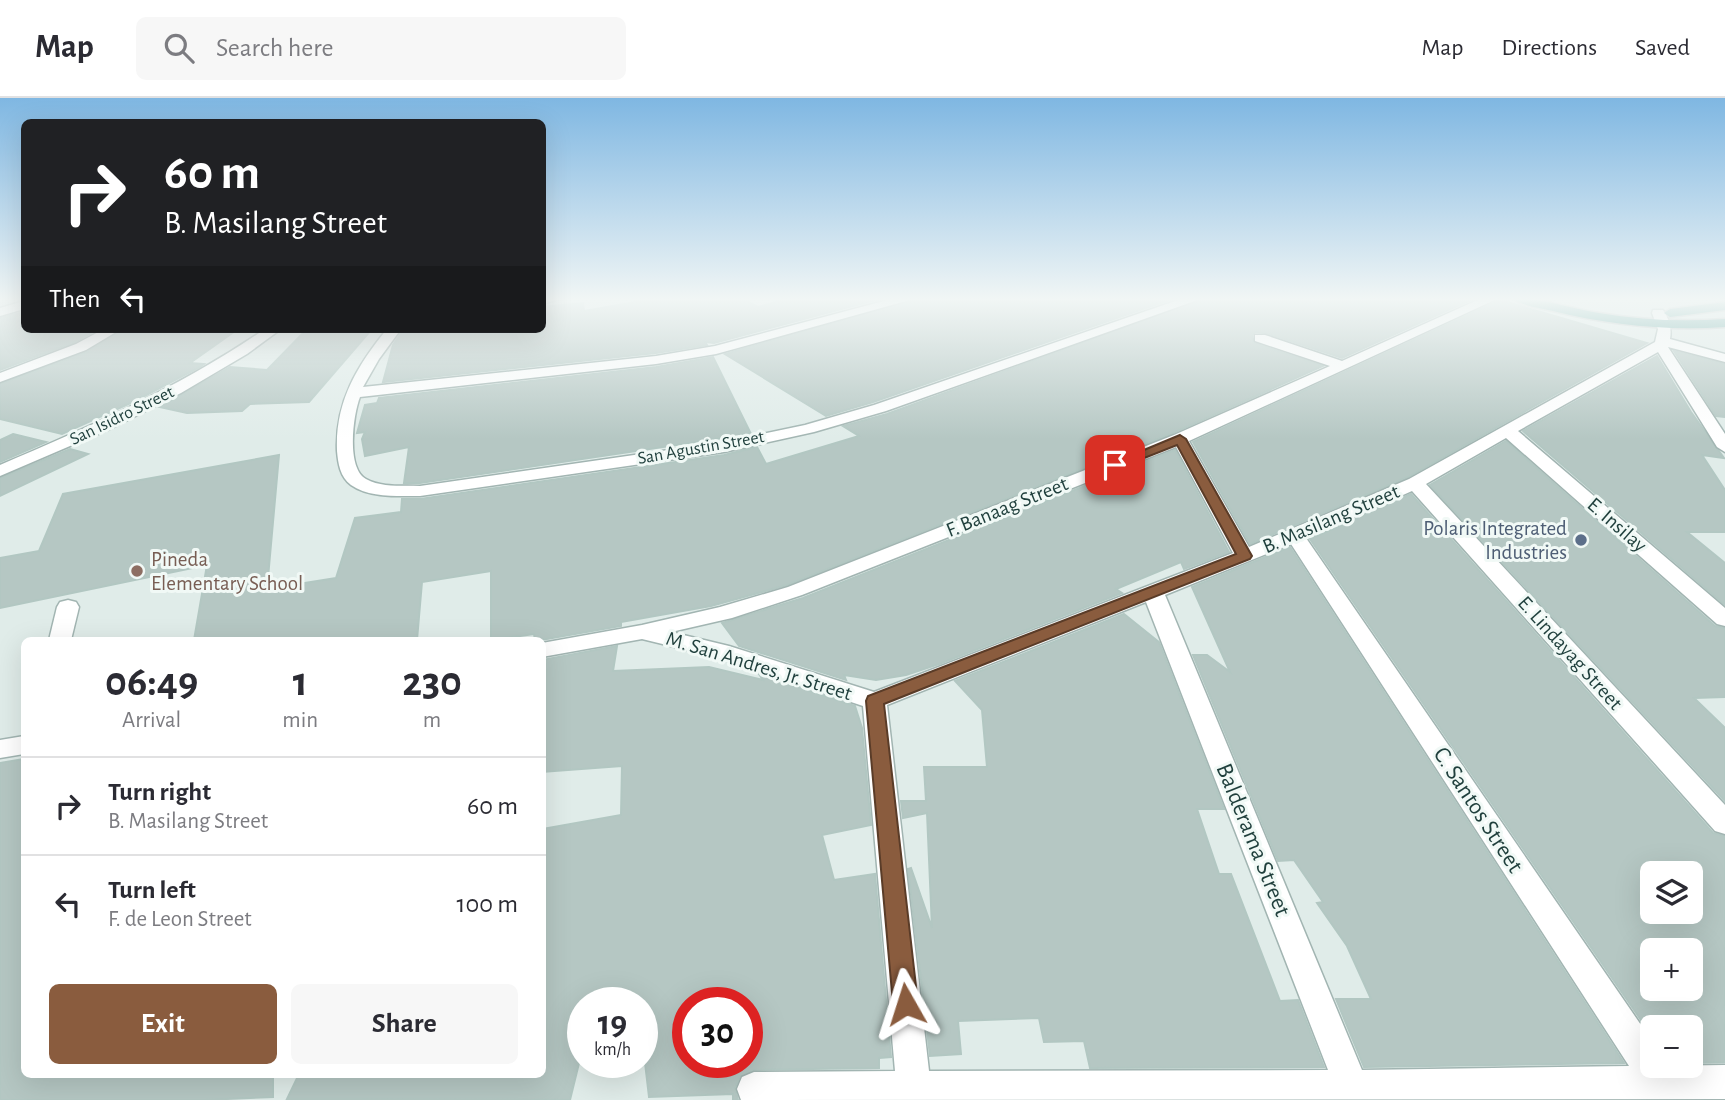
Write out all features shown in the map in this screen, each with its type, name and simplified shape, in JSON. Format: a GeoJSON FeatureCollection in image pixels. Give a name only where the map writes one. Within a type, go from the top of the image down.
{"type":"FeatureCollection","features":[{"type":"Feature","properties":{"kind":"street"},"geometry":{"type":"LineString","coordinates":[[0,378],[85,345]]}},
{"type":"Feature","properties":{"kind":"street","name":"San Isidro Street"},"geometry":{"type":"LineString","coordinates":[[0,471],[195,381],[253,345]]}},
{"type":"Feature","properties":{"kind":"street","name":"San Agustin Street"},"geometry":{"type":"LineString","coordinates":[[382,345],[368,362],[352,393],[343,433],[347,469],[359,483],[386,489],[420,491],[724,447],[808,429],[880,408],[1063,345]]}},
{"type":"Feature","properties":{"kind":"street"},"geometry":{"type":"LineString","coordinates":[[352,393],[656,360],[736,345]]}},
{"type":"Feature","properties":{"kind":"street"},"geometry":{"type":"LineString","coordinates":[[1280,345],[1343,366]]}},
{"type":"Feature","properties":{"kind":"street","name":"F. Banaag Street"},"geometry":{"type":"LineString","coordinates":[[546,649],[642,632],[795,591],[1180,439],[1390,345]]}},
{"type":"Feature","properties":{"kind":"street","name":"B. Masilang Street"},"geometry":{"type":"LineString","coordinates":[[875,701],[1295,536],[1415,483],[1659,345]]}},
{"type":"Feature","properties":{"kind":"street"},"geometry":{"type":"LineString","coordinates":[[1663,345],[1725,447]]}},
{"type":"Feature","properties":{"kind":"street"},"geometry":{"type":"LineString","coordinates":[[1669,345],[1725,358]]}},
{"type":"Feature","properties":{"kind":"street","name":"E. Insilay"},"geometry":{"type":"LineString","coordinates":[[1508,431],[1725,619]]}},
{"type":"Feature","properties":{"kind":"street"},"geometry":{"type":"LineString","coordinates":[[1180,439],[1244,556]]}},
{"type":"Feature","properties":{"kind":"street","name":"E. Lindayag Street"},"geometry":{"type":"LineString","coordinates":[[1415,483],[1725,823]]}},
{"type":"Feature","properties":{"kind":"street","name":"C. Santos Street"},"geometry":{"type":"LineString","coordinates":[[1295,536],[1661,1084]]}},
{"type":"Feature","properties":{"kind":"street","name":"Balderama Street"},"geometry":{"type":"LineString","coordinates":[[1153,593],[1352,1087]]}},
{"type":"Feature","properties":{"kind":"street"},"geometry":{"type":"LineString","coordinates":[[61,637],[68,607]]}},
{"type":"Feature","properties":{"kind":"street","name":"M. San Andres, Jr. Street"},"geometry":{"type":"LineString","coordinates":[[642,632],[721,651],[875,701]]}},
{"type":"Feature","properties":{"kind":"street"},"geometry":{"type":"LineString","coordinates":[[875,701],[914,1093]]}},
{"type":"Feature","properties":{"kind":"street"},"geometry":{"type":"LineString","coordinates":[[0,749],[21,746]]}},
{"type":"Feature","properties":{"kind":"street"},"geometry":{"type":"LineString","coordinates":[[754,1089],[914,1093],[1725,1082]]}},
{"type":"Feature","properties":{"kind":"building"},"geometry":{"type":"Polygon","coordinates":[[[0,345],[68,345],[0,370],[0,345]]]}},
{"type":"Feature","properties":{"kind":"building"},"geometry":{"type":"Polygon","coordinates":[[[98,345],[216,345],[190,363],[204,364],[200,367],[135,401],[62,434],[0,419],[0,384],[87,352],[98,345]]]}},
{"type":"Feature","properties":{"kind":"building"},"geometry":{"type":"Polygon","coordinates":[[[292,345],[358,345],[309,402],[250,404],[242,411],[187,413],[160,407],[230,367],[267,370],[292,345]]]}},
{"type":"Feature","properties":{"kind":"building"},"geometry":{"type":"Polygon","coordinates":[[[393,345],[707,345],[656,353],[383,382],[393,345]]]}},
{"type":"Feature","properties":{"kind":"building"},"geometry":{"type":"Polygon","coordinates":[[[757,345],[1039,345],[826,416],[725,354],[757,345]]]}},
{"type":"Feature","properties":{"kind":"building"},"geometry":{"type":"Polygon","coordinates":[[[1077,345],[1259,345],[1323,366],[1173,433],[787,585],[711,606],[621,622],[621,626],[546,639],[534,637],[534,634],[491,637],[491,571],[422,582],[417,637],[195,637],[207,565],[0,608],[0,558],[39,551],[63,494],[279,455],[267,589],[336,578],[355,518],[401,512],[402,499],[420,499],[724,455],[757,447],[766,464],[859,436],[843,426],[887,414],[1077,345]]]}},
{"type":"Feature","properties":{"kind":"building"},"geometry":{"type":"Polygon","coordinates":[[[1302,345],[1371,345],[1342,358],[1302,345]]]}},
{"type":"Feature","properties":{"kind":"building"},"geometry":{"type":"Polygon","coordinates":[[[1403,345],[1644,345],[1408,477],[1250,544],[1193,442],[1403,345]]]}},
{"type":"Feature","properties":{"kind":"building"},"geometry":{"type":"Polygon","coordinates":[[[1674,351],[1725,364],[1725,417],[1716,416],[1674,351]]]}},
{"type":"Feature","properties":{"kind":"building"},"geometry":{"type":"Polygon","coordinates":[[[1657,356],[1691,412],[1724,458],[1702,455],[1725,490],[1725,532],[1687,532],[1725,563],[1725,605],[1523,431],[1657,356]]]}},
{"type":"Feature","properties":{"kind":"building"},"geometry":{"type":"Polygon","coordinates":[[[713,357],[751,434],[420,483],[404,483],[409,447],[365,456],[362,439],[365,432],[357,433],[365,405],[377,403],[379,398],[656,367],[713,357]]]}},
{"type":"Feature","properties":{"kind":"building"},"geometry":{"type":"Polygon","coordinates":[[[13,434],[46,442],[0,462],[0,440],[13,434]]]}},
{"type":"Feature","properties":{"kind":"building"},"geometry":{"type":"Polygon","coordinates":[[[1506,441],[1715,626],[1725,628],[1725,697],[1694,698],[1725,728],[1725,801],[1430,485],[1506,441]]]}},
{"type":"Feature","properties":{"kind":"building"},"geometry":{"type":"Polygon","coordinates":[[[70,449],[88,454],[0,496],[0,478],[70,449]]]}},
{"type":"Feature","properties":{"kind":"building"},"geometry":{"type":"Polygon","coordinates":[[[1175,450],[1229,552],[1184,569],[1181,562],[1116,589],[1122,593],[939,664],[906,675],[876,680],[844,675],[846,680],[739,646],[722,623],[803,598],[1175,450]]]}},
{"type":"Feature","properties":{"kind":"building"},"geometry":{"type":"Polygon","coordinates":[[[1411,494],[1713,833],[1725,836],[1725,1062],[1703,1063],[1703,1015],[1640,1015],[1640,1019],[1310,539],[1411,494]]]}},
{"type":"Feature","properties":{"kind":"building"},"geometry":{"type":"Polygon","coordinates":[[[1290,547],[1624,1063],[1364,1067],[1336,999],[1371,999],[1347,946],[1317,903],[1323,902],[1294,860],[1278,861],[1193,655],[1207,655],[1230,672],[1192,587],[1290,547]]]}},
{"type":"Feature","properties":{"kind":"building"},"geometry":{"type":"Polygon","coordinates":[[[1124,614],[1159,642],[1224,809],[1197,809],[1219,874],[1231,874],[1280,1001],[1298,1000],[1324,1067],[1090,1068],[1084,1041],[1044,1042],[1039,1018],[958,1021],[961,1054],[930,1056],[908,869],[911,868],[932,928],[927,813],[903,818],[901,801],[926,801],[924,767],[987,767],[982,710],[955,681],[1124,614]]]}},
{"type":"Feature","properties":{"kind":"building"},"geometry":{"type":"Polygon","coordinates":[[[617,646],[613,671],[709,667],[763,680],[759,674],[855,706],[862,728],[871,825],[822,835],[834,880],[875,874],[891,1057],[879,1058],[879,1068],[763,1070],[763,987],[672,987],[672,1078],[739,1078],[735,1088],[738,1100],[733,1100],[733,1094],[649,1097],[647,1078],[658,1078],[658,987],[567,987],[567,1078],[575,1078],[570,1100],[287,1099],[297,1078],[546,1078],[546,828],[621,815],[622,766],[546,772],[546,659],[617,646]]]}},
{"type":"Feature","properties":{"kind":"building"},"geometry":{"type":"Polygon","coordinates":[[[21,760],[21,1078],[273,1078],[273,1097],[204,1100],[0,1100],[0,763],[21,760]]]}},
{"type":"Feature","properties":{"kind":"place","name":"Polaris Integrated Industries"},"geometry":{"type":"Point","coordinates":[1581,540]}},
{"type":"Feature","properties":{"kind":"place","name":"Pineda Elementary School"},"geometry":{"type":"Point","coordinates":[137,571]}},
{"type":"Feature","properties":{"kind":"route"},"geometry":{"type":"LineString","coordinates":[[906,1004],[875,701],[1244,556],[1180,439],[1115,465]]}}]}
